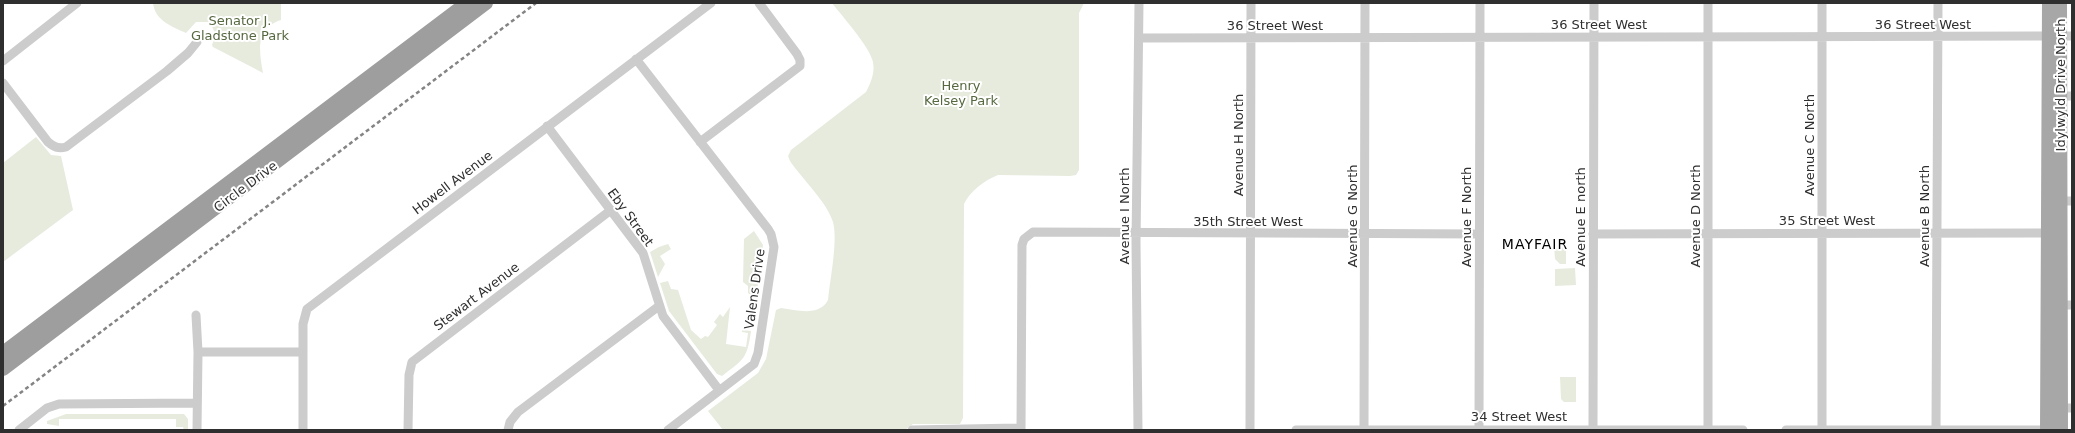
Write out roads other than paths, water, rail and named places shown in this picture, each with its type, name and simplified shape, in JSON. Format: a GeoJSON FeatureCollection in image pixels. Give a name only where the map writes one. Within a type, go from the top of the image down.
{"type":"FeatureCollection","features":[{"type":"Feature","properties":{"kind":"highway","name":"Circle Drive"},"geometry":{"type":"LineString","coordinates":[[3,353],[467,3]]}},
{"type":"Feature","properties":{"kind":"highway","name":"Circle Drive"},"geometry":{"type":"LineString","coordinates":[[3,369],[486,3]]}},
{"type":"Feature","properties":{"kind":"main road","name":"Idylwyld Drive North"},"geometry":{"type":"LineString","coordinates":[[2049,3],[2060,36],[2066,96],[2067,201],[2054,233],[2067,305],[2067,408],[2061,430]]}},
{"type":"Feature","properties":{"kind":"main road","name":"Idylwyld Drive North"},"geometry":{"type":"LineString","coordinates":[[2047,430],[2060,3]]}},
{"type":"Feature","properties":{"kind":"street"},"geometry":{"type":"LineString","coordinates":[[3,61],[77,3]]}},
{"type":"Feature","properties":{"kind":"street","name":"Howell Avenue"},"geometry":{"type":"LineString","coordinates":[[303,430],[303,324],[307,309],[710,3]]}},
{"type":"Feature","properties":{"kind":"street"},"geometry":{"type":"LineString","coordinates":[[700,142],[800,66],[800,60],[797,54],[759,3]]}},
{"type":"Feature","properties":{"kind":"street","name":"Avenue I North"},"geometry":{"type":"LineString","coordinates":[[1138,430],[1137,233],[1139,3]]}},
{"type":"Feature","properties":{"kind":"street","name":"Avenue H North"},"geometry":{"type":"LineString","coordinates":[[1250,430],[1251,3]]}},
{"type":"Feature","properties":{"kind":"street","name":"Avenue G North"},"geometry":{"type":"LineString","coordinates":[[1364,430],[1365,3]]}},
{"type":"Feature","properties":{"kind":"street","name":"Avenue F North"},"geometry":{"type":"LineString","coordinates":[[1479,430],[1480,3]]}},
{"type":"Feature","properties":{"kind":"street","name":"Avenue E north"},"geometry":{"type":"LineString","coordinates":[[1593,430],[1594,3]]}},
{"type":"Feature","properties":{"kind":"street","name":"Avenue D North"},"geometry":{"type":"LineString","coordinates":[[1708,3],[1708,430]]}},
{"type":"Feature","properties":{"kind":"street","name":"Avenue C North"},"geometry":{"type":"LineString","coordinates":[[1822,3],[1822,430]]}},
{"type":"Feature","properties":{"kind":"street","name":"Avenue B North"},"geometry":{"type":"LineString","coordinates":[[1936,430],[1938,3]]}},
{"type":"Feature","properties":{"kind":"street","name":"36 Street West"},"geometry":{"type":"LineString","coordinates":[[1139,38],[1251,39],[1365,37],[1708,38],[2060,36]]}},
{"type":"Feature","properties":{"kind":"street"},"geometry":{"type":"LineString","coordinates":[[3,83],[48,142],[55,148],[66,147],[167,71],[188,53],[197,42]]}},
{"type":"Feature","properties":{"kind":"street","name":"Valens Drive"},"geometry":{"type":"LineString","coordinates":[[636,59],[771,234],[774,247],[757,358],[754,364],[668,430]]}},
{"type":"Feature","properties":{"kind":"street","name":"Eby Street"},"geometry":{"type":"LineString","coordinates":[[548,126],[643,253],[663,316],[719,390]]}},
{"type":"Feature","properties":{"kind":"street","name":"Stewart Avenue"},"geometry":{"type":"LineString","coordinates":[[408,430],[409,375],[412,362],[611,210]]}},
{"type":"Feature","properties":{"kind":"street","name":"35th Street West"},"geometry":{"type":"LineString","coordinates":[[1021,429],[1022,245],[1024,239],[1033,232],[1479,234]]}},
{"type":"Feature","properties":{"kind":"street","name":"35 Street West"},"geometry":{"type":"LineString","coordinates":[[1593,234],[2054,233]]}},
{"type":"Feature","properties":{"kind":"street"},"geometry":{"type":"LineString","coordinates":[[508,430],[510,422],[518,412],[659,306]]}},
{"type":"Feature","properties":{"kind":"street"},"geometry":{"type":"LineString","coordinates":[[196,315],[198,352],[197,430]]}},
{"type":"Feature","properties":{"kind":"street"},"geometry":{"type":"LineString","coordinates":[[198,352],[303,352]]}},
{"type":"Feature","properties":{"kind":"street"},"geometry":{"type":"LineString","coordinates":[[18,430],[47,408],[59,404],[197,403]]}},
{"type":"Feature","properties":{"kind":"street"},"geometry":{"type":"LineString","coordinates":[[912,430],[1021,429]]}},
{"type":"Feature","properties":{"kind":"street","name":"34 Street West"},"geometry":{"type":"LineString","coordinates":[[1296,430],[1743,430]]}},
{"type":"Feature","properties":{"kind":"street"},"geometry":{"type":"LineString","coordinates":[[1786,430],[2047,430]]}},
{"type":"Feature","properties":{"kind":"railway"},"geometry":{"type":"LineString","coordinates":[[3,406],[536,3]]}},
{"type":"Feature","properties":{"kind":"district","name":"MAYFAIR"},"geometry":{"type":"Point","coordinates":[1535,244]}},
{"type":"Feature","properties":{"kind":"park label","name":"Senator J. Gladstone Park"},"geometry":{"type":"Point","coordinates":[240,28]}},
{"type":"Feature","properties":{"kind":"park label","name":"Henry Kelsey Park"},"geometry":{"type":"Point","coordinates":[961,92]}}]}
